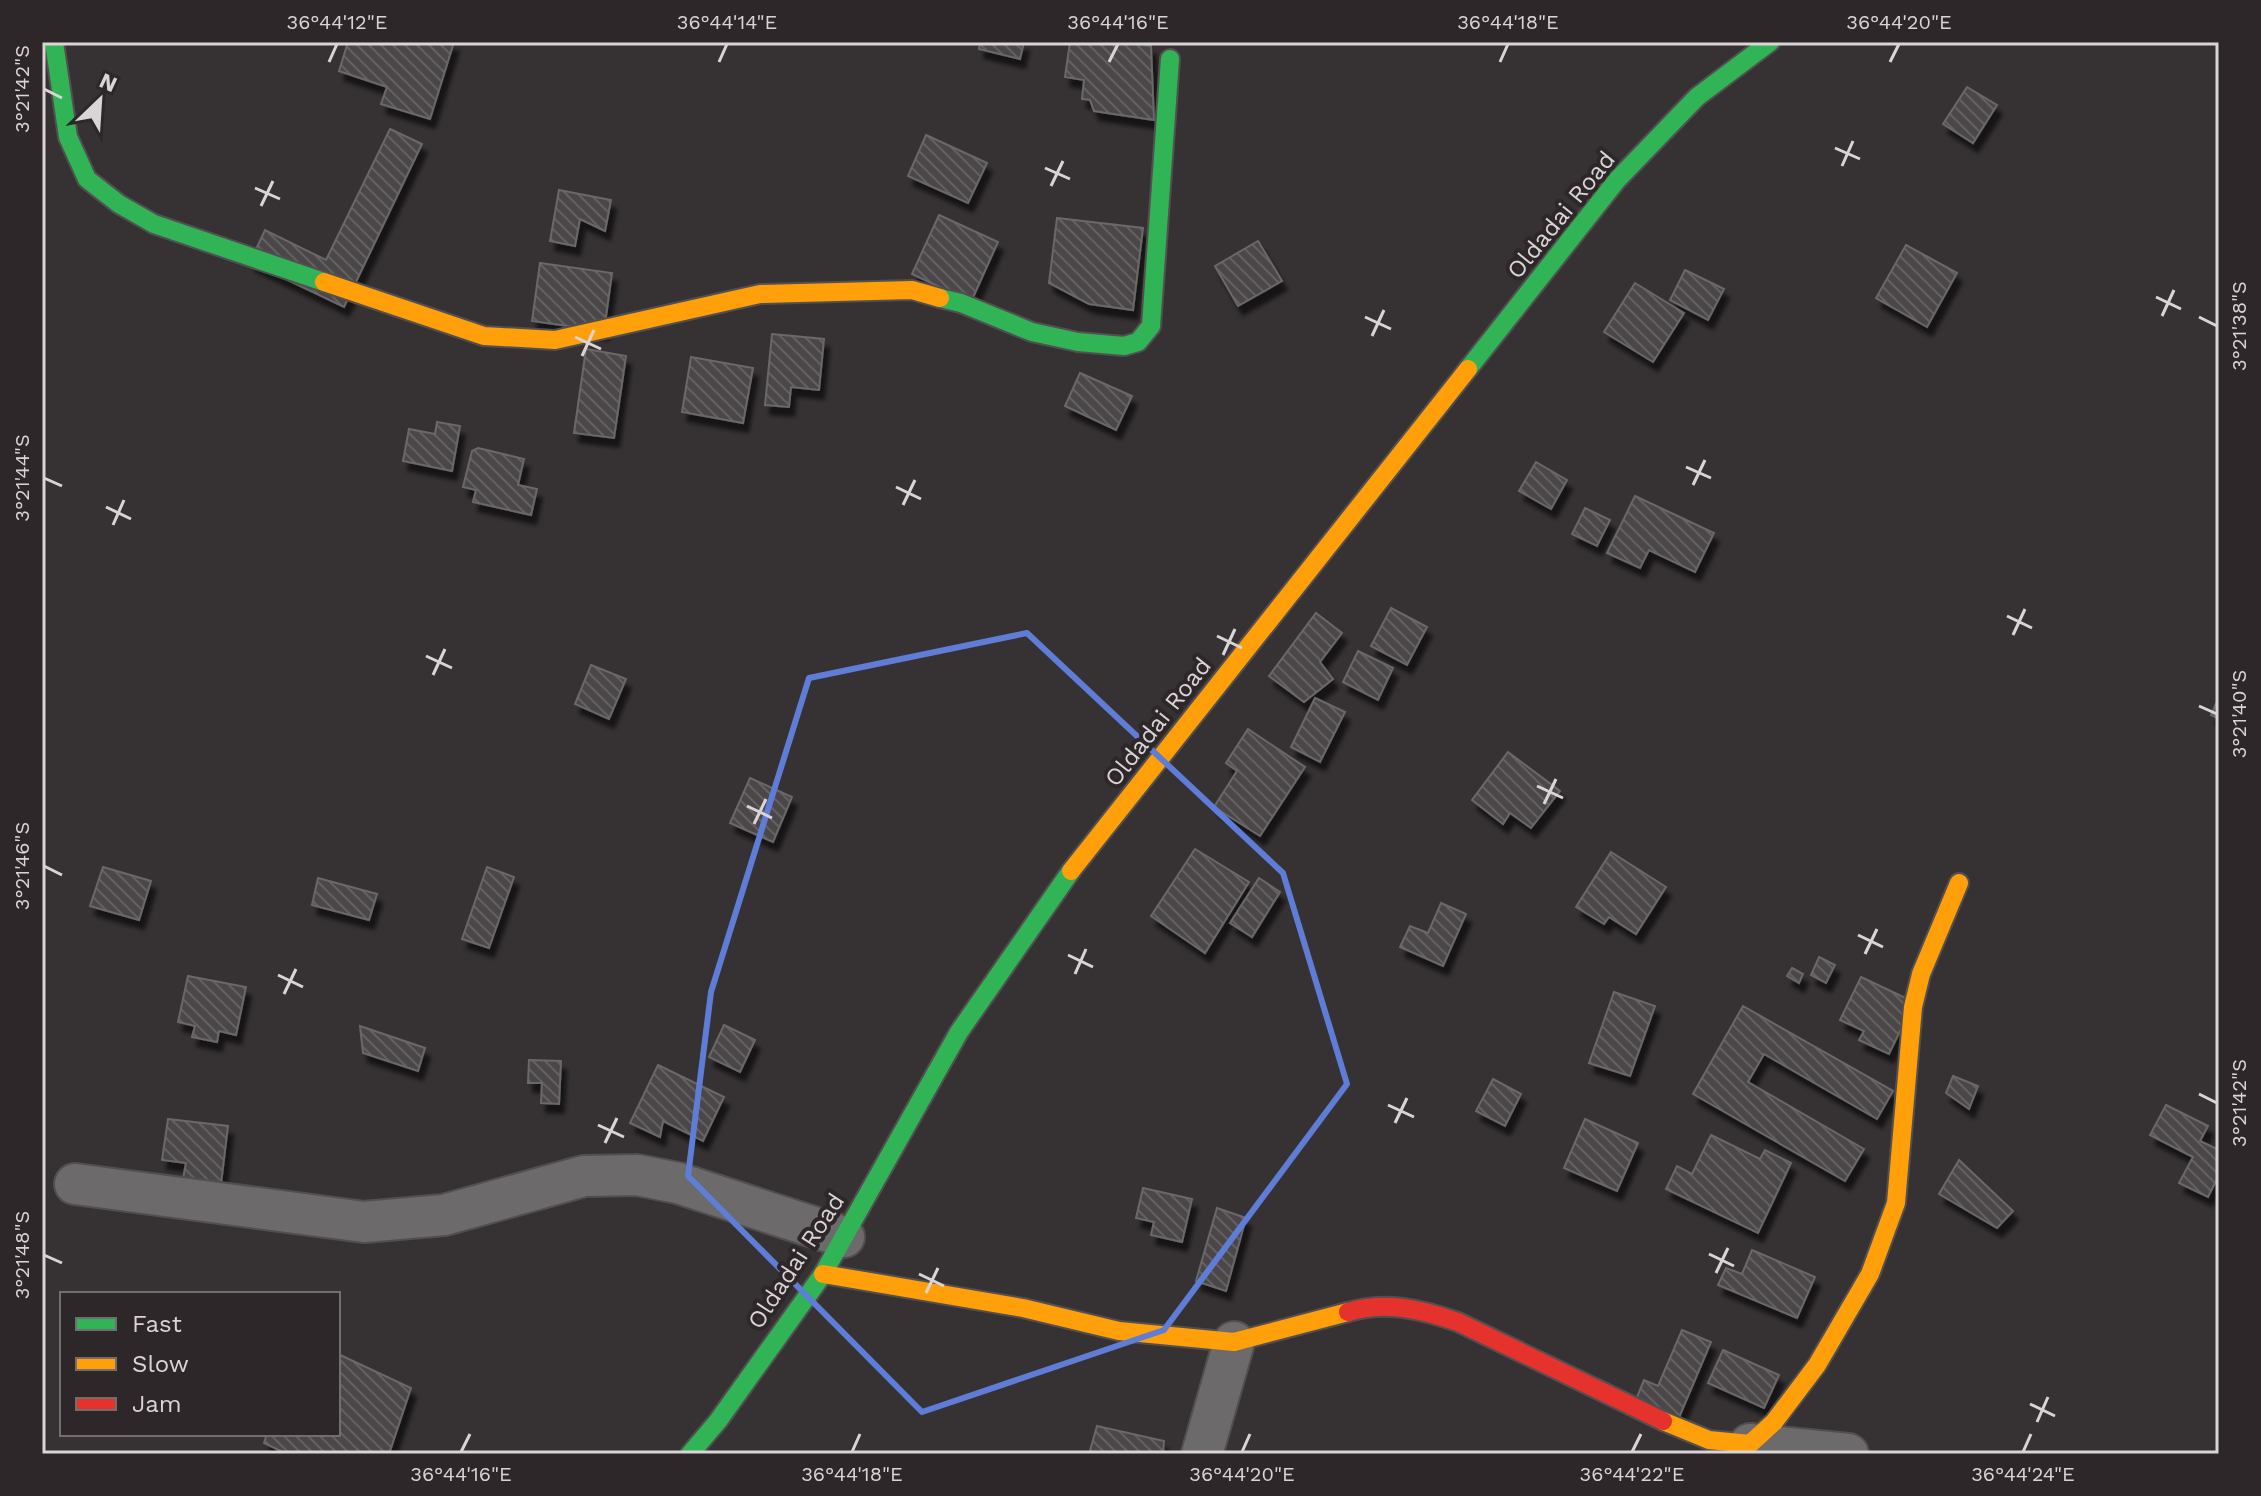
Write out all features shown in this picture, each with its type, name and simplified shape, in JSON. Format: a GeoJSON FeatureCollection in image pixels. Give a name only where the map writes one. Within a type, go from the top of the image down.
{"type":"FeatureCollection","features":[{"type":"Feature","properties":{"kind":"street"},"geometry":{"type":"LineString","coordinates":[[54,42],[68,137],[87,179],[119,204],[154,224],[484,336],[555,340],[760,294],[912,290],[961,303],[1053,338],[1124,346],[1138,342],[1151,326],[1170,59]]}},
{"type":"Feature","properties":{"kind":"street","name":"Oldadai Road"},"geometry":{"type":"LineString","coordinates":[[690,1454],[718,1421],[823,1274],[959,1032],[1060,885],[1617,180],[1697,97],[1770,42]]}},
{"type":"Feature","properties":{"kind":"street"},"geometry":{"type":"LineString","coordinates":[[1750,1444],[1774,1422],[1817,1365],[1870,1274],[1896,1203],[1913,1007],[1921,974],[1959,883]]}},
{"type":"Feature","properties":{"kind":"street"},"geometry":{"type":"LineString","coordinates":[[75,1184],[364,1222],[444,1215],[584,1176],[637,1175],[678,1183],[844,1237]]}},
{"type":"Feature","properties":{"kind":"street"},"geometry":{"type":"LineString","coordinates":[[823,1274],[1023,1308],[1119,1331],[1234,1342],[1370,1306],[1413,1308],[1458,1322],[1671,1425],[1709,1440],[1848,1454]]}},
{"type":"Feature","properties":{"kind":"street"},"geometry":{"type":"LineString","coordinates":[[1202,1454],[1234,1342]]}},
{"type":"Feature","properties":{"kind":"highlighted area"},"geometry":{"type":"Polygon","coordinates":[[[1027,633],[1283,873],[1347,1084],[1164,1330],[922,1412],[688,1176],[711,992],[809,678],[1027,633]]]}},
{"type":"Feature","properties":{"kind":"building"},"geometry":{"type":"Polygon","coordinates":[[[348,42],[454,42],[430,119],[381,104],[387,87],[339,71],[348,42]]]}},
{"type":"Feature","properties":{"kind":"building"},"geometry":{"type":"Polygon","coordinates":[[[980,42],[1024,42],[1020,59],[979,49],[980,42]]]}},
{"type":"Feature","properties":{"kind":"building"},"geometry":{"type":"Polygon","coordinates":[[[1070,42],[1136,42],[1151,46],[1154,120],[1094,111],[1090,100],[1082,99],[1084,80],[1065,77],[1070,42]]]}},
{"type":"Feature","properties":{"kind":"building"},"geometry":{"type":"Polygon","coordinates":[[[1967,87],[1997,105],[1973,143],[1943,124],[1967,87]]]}},
{"type":"Feature","properties":{"kind":"building"},"geometry":{"type":"Polygon","coordinates":[[[390,129],[422,144],[344,307],[250,262],[265,230],[326,260],[390,129]]]}},
{"type":"Feature","properties":{"kind":"building"},"geometry":{"type":"Polygon","coordinates":[[[926,135],[987,163],[968,203],[908,176],[926,135]]]}},
{"type":"Feature","properties":{"kind":"building"},"geometry":{"type":"Polygon","coordinates":[[[559,190],[611,200],[605,231],[580,219],[575,246],[550,241],[559,190]]]}},
{"type":"Feature","properties":{"kind":"building"},"geometry":{"type":"Polygon","coordinates":[[[939,215],[998,242],[971,302],[912,274],[939,215]]]}},
{"type":"Feature","properties":{"kind":"building"},"geometry":{"type":"Polygon","coordinates":[[[1057,218],[1143,228],[1133,310],[1089,304],[1049,283],[1057,218]]]}},
{"type":"Feature","properties":{"kind":"building"},"geometry":{"type":"Polygon","coordinates":[[[1258,241],[1282,281],[1238,306],[1215,266],[1258,241]]]}},
{"type":"Feature","properties":{"kind":"building"},"geometry":{"type":"Polygon","coordinates":[[[1906,245],[1957,273],[1927,327],[1876,298],[1906,245]]]}},
{"type":"Feature","properties":{"kind":"building"},"geometry":{"type":"Polygon","coordinates":[[[540,263],[612,273],[604,331],[532,321],[540,263]]]}},
{"type":"Feature","properties":{"kind":"building"},"geometry":{"type":"Polygon","coordinates":[[[1685,270],[1724,289],[1708,320],[1670,300],[1685,270]]]}},
{"type":"Feature","properties":{"kind":"building"},"geometry":{"type":"Polygon","coordinates":[[[1635,283],[1684,313],[1653,362],[1604,332],[1635,283]]]}},
{"type":"Feature","properties":{"kind":"building"},"geometry":{"type":"Polygon","coordinates":[[[772,334],[824,339],[819,390],[791,387],[789,407],[765,405],[772,334]]]}},
{"type":"Feature","properties":{"kind":"building"},"geometry":{"type":"Polygon","coordinates":[[[586,349],[626,356],[614,438],[574,433],[586,349]]]}},
{"type":"Feature","properties":{"kind":"building"},"geometry":{"type":"Polygon","coordinates":[[[691,357],[753,368],[743,423],[682,412],[691,357]]]}},
{"type":"Feature","properties":{"kind":"building"},"geometry":{"type":"Polygon","coordinates":[[[1080,373],[1132,396],[1116,430],[1065,406],[1080,373]]]}},
{"type":"Feature","properties":{"kind":"building"},"geometry":{"type":"Polygon","coordinates":[[[437,422],[460,426],[452,471],[403,461],[409,429],[435,434],[437,422]]]}},
{"type":"Feature","properties":{"kind":"building"},"geometry":{"type":"Polygon","coordinates":[[[478,448],[524,459],[518,485],[537,489],[531,515],[473,502],[476,490],[463,487],[472,451],[478,448]]]}},
{"type":"Feature","properties":{"kind":"building"},"geometry":{"type":"Polygon","coordinates":[[[1536,462],[1567,480],[1551,509],[1519,491],[1536,462]]]}},
{"type":"Feature","properties":{"kind":"building"},"geometry":{"type":"Polygon","coordinates":[[[1635,496],[1714,533],[1695,572],[1649,550],[1640,568],[1607,553],[1635,496]]]}},
{"type":"Feature","properties":{"kind":"building"},"geometry":{"type":"Polygon","coordinates":[[[1585,508],[1610,520],[1597,546],[1572,534],[1585,508]]]}},
{"type":"Feature","properties":{"kind":"building"},"geometry":{"type":"Polygon","coordinates":[[[1391,608],[1427,627],[1407,665],[1371,646],[1391,608]]]}},
{"type":"Feature","properties":{"kind":"building"},"geometry":{"type":"Polygon","coordinates":[[[1316,613],[1342,633],[1320,662],[1333,679],[1304,702],[1269,676],[1316,613]]]}},
{"type":"Feature","properties":{"kind":"building"},"geometry":{"type":"Polygon","coordinates":[[[1358,651],[1393,668],[1378,700],[1343,682],[1358,651]]]}},
{"type":"Feature","properties":{"kind":"building"},"geometry":{"type":"Polygon","coordinates":[[[591,665],[626,679],[609,719],[575,704],[591,665]]]}},
{"type":"Feature","properties":{"kind":"building"},"geometry":{"type":"Polygon","coordinates":[[[2219,697],[2219,719],[2211,715],[2219,697]]]}},
{"type":"Feature","properties":{"kind":"building"},"geometry":{"type":"Polygon","coordinates":[[[1315,698],[1345,712],[1320,762],[1291,747],[1315,698]]]}},
{"type":"Feature","properties":{"kind":"building"},"geometry":{"type":"Polygon","coordinates":[[[1248,729],[1305,767],[1260,836],[1214,807],[1237,771],[1226,763],[1248,729]]]}},
{"type":"Feature","properties":{"kind":"building"},"geometry":{"type":"Polygon","coordinates":[[[1508,752],[1560,791],[1531,828],[1510,813],[1503,824],[1472,800],[1508,752]]]}},
{"type":"Feature","properties":{"kind":"building"},"geometry":{"type":"Polygon","coordinates":[[[750,778],[792,797],[773,842],[730,823],[750,778]]]}},
{"type":"Feature","properties":{"kind":"building"},"geometry":{"type":"Polygon","coordinates":[[[1195,849],[1249,882],[1205,953],[1151,916],[1195,849]]]}},
{"type":"Feature","properties":{"kind":"building"},"geometry":{"type":"Polygon","coordinates":[[[1611,852],[1666,887],[1636,934],[1609,917],[1604,924],[1576,907],[1611,852]]]}},
{"type":"Feature","properties":{"kind":"building"},"geometry":{"type":"Polygon","coordinates":[[[103,867],[151,881],[139,920],[90,906],[103,867]]]}},
{"type":"Feature","properties":{"kind":"building"},"geometry":{"type":"Polygon","coordinates":[[[487,867],[514,877],[489,948],[462,939],[487,867]]]}},
{"type":"Feature","properties":{"kind":"building"},"geometry":{"type":"Polygon","coordinates":[[[318,878],[377,894],[369,920],[312,905],[318,878]]]}},
{"type":"Feature","properties":{"kind":"building"},"geometry":{"type":"Polygon","coordinates":[[[1259,878],[1280,892],[1252,937],[1230,923],[1259,878]]]}},
{"type":"Feature","properties":{"kind":"building"},"geometry":{"type":"Polygon","coordinates":[[[1441,903],[1466,914],[1443,966],[1400,947],[1410,926],[1428,933],[1441,903]]]}},
{"type":"Feature","properties":{"kind":"building"},"geometry":{"type":"Polygon","coordinates":[[[1819,957],[1835,965],[1826,983],[1811,975],[1819,957]]]}},
{"type":"Feature","properties":{"kind":"building"},"geometry":{"type":"Polygon","coordinates":[[[1792,968],[1803,974],[1799,983],[1787,976],[1792,968]]]}},
{"type":"Feature","properties":{"kind":"building"},"geometry":{"type":"Polygon","coordinates":[[[188,976],[246,987],[236,1035],[219,1031],[217,1042],[192,1037],[195,1026],[178,1022],[188,976]]]}},
{"type":"Feature","properties":{"kind":"building"},"geometry":{"type":"Polygon","coordinates":[[[1861,977],[1914,1002],[1889,1054],[1859,1040],[1864,1031],[1840,1020],[1861,977]]]}},
{"type":"Feature","properties":{"kind":"building"},"geometry":{"type":"Polygon","coordinates":[[[1614,992],[1655,1006],[1630,1076],[1589,1063],[1614,992]]]}},
{"type":"Feature","properties":{"kind":"building"},"geometry":{"type":"Polygon","coordinates":[[[1743,1006],[1893,1091],[1877,1119],[1764,1054],[1748,1082],[1864,1149],[1845,1181],[1693,1094],[1743,1006]]]}},
{"type":"Feature","properties":{"kind":"building"},"geometry":{"type":"Polygon","coordinates":[[[724,1025],[755,1040],[740,1072],[709,1057],[724,1025]]]}},
{"type":"Feature","properties":{"kind":"building"},"geometry":{"type":"Polygon","coordinates":[[[360,1026],[425,1048],[418,1071],[363,1053],[360,1026]]]}},
{"type":"Feature","properties":{"kind":"building"},"geometry":{"type":"Polygon","coordinates":[[[529,1060],[561,1061],[559,1104],[541,1103],[542,1083],[528,1083],[529,1060]]]}},
{"type":"Feature","properties":{"kind":"building"},"geometry":{"type":"Polygon","coordinates":[[[658,1065],[724,1097],[703,1141],[663,1121],[660,1137],[630,1123],[658,1065]]]}},
{"type":"Feature","properties":{"kind":"building"},"geometry":{"type":"Polygon","coordinates":[[[1953,1076],[1978,1086],[1969,1109],[1946,1093],[1953,1076]]]}},
{"type":"Feature","properties":{"kind":"building"},"geometry":{"type":"Polygon","coordinates":[[[1493,1079],[1521,1094],[1505,1126],[1476,1111],[1493,1079]]]}},
{"type":"Feature","properties":{"kind":"building"},"geometry":{"type":"Polygon","coordinates":[[[2166,1105],[2208,1126],[2200,1141],[2219,1150],[2219,1175],[2208,1197],[2179,1183],[2193,1157],[2150,1135],[2166,1105]]]}},
{"type":"Feature","properties":{"kind":"building"},"geometry":{"type":"Polygon","coordinates":[[[168,1119],[228,1126],[221,1184],[183,1179],[186,1163],[162,1160],[168,1119]]]}},
{"type":"Feature","properties":{"kind":"building"},"geometry":{"type":"Polygon","coordinates":[[[1585,1119],[1638,1143],[1617,1191],[1564,1168],[1585,1119]]]}},
{"type":"Feature","properties":{"kind":"building"},"geometry":{"type":"Polygon","coordinates":[[[1711,1135],[1760,1159],[1765,1150],[1791,1163],[1758,1233],[1666,1189],[1677,1166],[1692,1174],[1711,1135]]]}},
{"type":"Feature","properties":{"kind":"building"},"geometry":{"type":"Polygon","coordinates":[[[1959,1160],[2013,1211],[1997,1228],[1939,1194],[1959,1160]]]}},
{"type":"Feature","properties":{"kind":"building"},"geometry":{"type":"Polygon","coordinates":[[[1143,1188],[1192,1199],[1182,1242],[1151,1235],[1154,1222],[1136,1218],[1143,1188]]]}},
{"type":"Feature","properties":{"kind":"building"},"geometry":{"type":"Polygon","coordinates":[[[1217,1208],[1246,1218],[1226,1291],[1196,1281],[1217,1208]]]}},
{"type":"Feature","properties":{"kind":"building"},"geometry":{"type":"Polygon","coordinates":[[[1752,1250],[1815,1277],[1797,1318],[1718,1285],[1726,1268],[1742,1274],[1752,1250]]]}},
{"type":"Feature","properties":{"kind":"building"},"geometry":{"type":"Polygon","coordinates":[[[1682,1330],[1711,1342],[1678,1420],[1635,1402],[1644,1380],[1658,1386],[1682,1330]]]}},
{"type":"Feature","properties":{"kind":"building"},"geometry":{"type":"Polygon","coordinates":[[[1723,1350],[1779,1375],[1764,1408],[1708,1383],[1723,1350]]]}},
{"type":"Feature","properties":{"kind":"building"},"geometry":{"type":"Polygon","coordinates":[[[340,1355],[411,1388],[389,1454],[287,1454],[264,1443],[266,1436],[340,1436],[340,1355]]]}},
{"type":"Feature","properties":{"kind":"building"},"geometry":{"type":"Polygon","coordinates":[[[1097,1426],[1164,1441],[1163,1454],[1089,1454],[1097,1426]]]}},
{"type":"Feature","properties":{"kind":"traffic: fast"},"geometry":{"type":"LineString","coordinates":[[54,42],[68,137],[87,179],[119,204],[154,224],[324,282]]}},
{"type":"Feature","properties":{"kind":"traffic: fast"},"geometry":{"type":"LineString","coordinates":[[1468,369],[1617,180],[1697,97],[1770,42]]}},
{"type":"Feature","properties":{"kind":"traffic: fast"},"geometry":{"type":"LineString","coordinates":[[940,298],[961,303],[1032,332],[1078,342],[1124,346],[1138,342],[1151,326],[1170,59]]}},
{"type":"Feature","properties":{"kind":"traffic: fast"},"geometry":{"type":"LineString","coordinates":[[690,1454],[718,1421],[823,1274],[959,1032],[1071,871]]}},
{"type":"Feature","properties":{"kind":"traffic: slow"},"geometry":{"type":"LineString","coordinates":[[324,282],[484,336],[555,340],[760,294],[912,290],[940,298]]}},
{"type":"Feature","properties":{"kind":"traffic: slow"},"geometry":{"type":"LineString","coordinates":[[1071,871],[1468,369]]}},
{"type":"Feature","properties":{"kind":"traffic: slow"},"geometry":{"type":"LineString","coordinates":[[1663,1421],[1709,1440],[1750,1444],[1774,1422],[1817,1365],[1870,1274],[1896,1203],[1913,1007],[1921,974],[1959,883]]}},
{"type":"Feature","properties":{"kind":"traffic: slow"},"geometry":{"type":"LineString","coordinates":[[823,1274],[1023,1308],[1119,1331],[1234,1342],[1348,1312]]}},
{"type":"Feature","properties":{"kind":"traffic: jam"},"geometry":{"type":"LineString","coordinates":[[1348,1312],[1376,1307],[1403,1308],[1458,1322],[1663,1421]]}}]}
